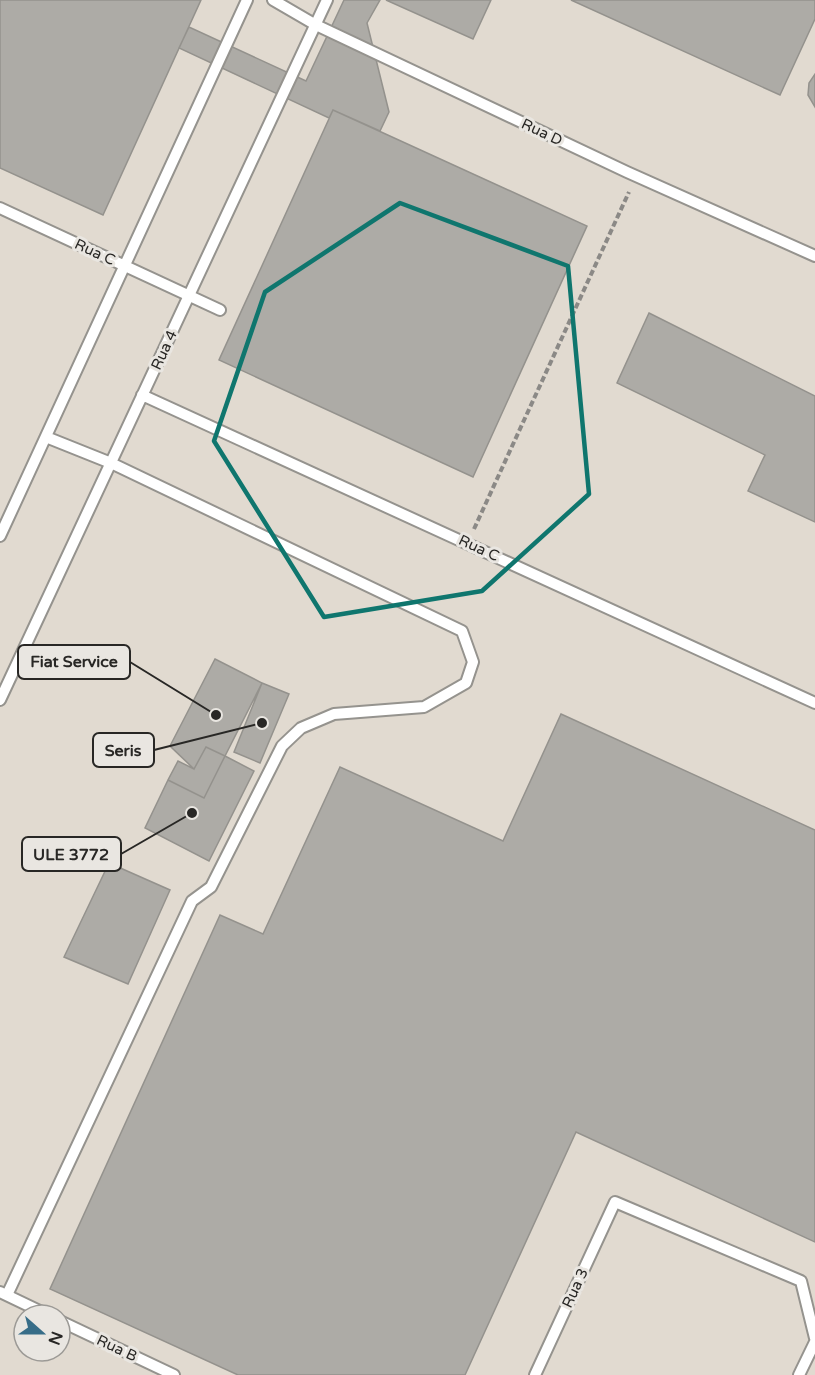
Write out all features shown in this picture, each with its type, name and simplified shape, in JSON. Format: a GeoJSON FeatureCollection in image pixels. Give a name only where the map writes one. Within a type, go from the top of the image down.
{"type":"FeatureCollection","features":[{"type":"Feature","properties":{"kind":"lane"},"geometry":{"type":"LineString","coordinates":[[0,536],[247,0]]}},
{"type":"Feature","properties":{"kind":"lane","name":"Rua D"},"geometry":{"type":"LineString","coordinates":[[273,0],[316,25],[637,176],[815,256]]}},
{"type":"Feature","properties":{"kind":"lane","name":"Rua 4"},"geometry":{"type":"LineString","coordinates":[[0,700],[327,0]]}},
{"type":"Feature","properties":{"kind":"lane","name":"Rua C"},"geometry":{"type":"LineString","coordinates":[[0,208],[220,310]]}},
{"type":"Feature","properties":{"kind":"lane","name":"Rua C"},"geometry":{"type":"LineString","coordinates":[[142,395],[815,703]]}},
{"type":"Feature","properties":{"kind":"lane"},"geometry":{"type":"LineString","coordinates":[[22,1303],[3,1294],[192,901],[211,887],[282,746],[301,728],[334,714],[424,707],[466,683],[473,662],[462,631],[111,463],[46,437]]}},
{"type":"Feature","properties":{"kind":"lane","name":"Rua 3"},"geometry":{"type":"LineString","coordinates":[[535,1375],[615,1202],[801,1281],[815,1340]]}},
{"type":"Feature","properties":{"kind":"lane","name":"Rua B"},"geometry":{"type":"LineString","coordinates":[[72,1327],[174,1375]]}},
{"type":"Feature","properties":{"kind":"lane"},"geometry":{"type":"LineString","coordinates":[[799,1375],[815,1340]]}},
{"type":"Feature","properties":{"kind":"path"},"geometry":{"type":"LineString","coordinates":[[468,543],[637,176]]}},
{"type":"Feature","properties":{"kind":"highlighted area"},"geometry":{"type":"Polygon","coordinates":[[[400,203],[568,266],[589,494],[482,591],[324,617],[214,441],[265,292],[400,203]]]}},
{"type":"Feature","properties":{"kind":"shaded area"},"geometry":{"type":"Polygon","coordinates":[[[0,0],[815,0],[815,1375],[0,1375],[0,0]]]}},
{"type":"Feature","properties":{"kind":"building"},"geometry":{"type":"Polygon","coordinates":[[[0,0],[201,0],[103,215],[0,168],[0,0]]]}},
{"type":"Feature","properties":{"kind":"building"},"geometry":{"type":"Polygon","coordinates":[[[344,0],[380,0],[367,23],[389,112],[380,131],[333,110],[329,118],[179,48],[189,27],[306,81],[344,0]]]}},
{"type":"Feature","properties":{"kind":"building"},"geometry":{"type":"Polygon","coordinates":[[[386,0],[491,0],[473,39],[386,0]]]}},
{"type":"Feature","properties":{"kind":"building"},"geometry":{"type":"Polygon","coordinates":[[[571,0],[815,0],[815,19],[780,95],[571,0]]]}},
{"type":"Feature","properties":{"kind":"building"},"geometry":{"type":"Polygon","coordinates":[[[815,74],[815,107],[808,95],[809,83],[815,74]]]}},
{"type":"Feature","properties":{"kind":"building"},"geometry":{"type":"Polygon","coordinates":[[[333,110],[587,226],[473,477],[219,360],[333,110]]]}},
{"type":"Feature","properties":{"kind":"building"},"geometry":{"type":"Polygon","coordinates":[[[649,313],[815,396],[815,522],[748,491],[765,455],[617,383],[649,313]]]}},
{"type":"Feature","properties":{"kind":"building"},"geometry":{"type":"Polygon","coordinates":[[[215,659],[262,683],[225,756],[206,747],[194,769],[170,746],[215,659]]]}},
{"type":"Feature","properties":{"kind":"building"},"geometry":{"type":"Polygon","coordinates":[[[262,683],[289,694],[260,763],[234,752],[262,683]]]}},
{"type":"Feature","properties":{"kind":"building"},"geometry":{"type":"Polygon","coordinates":[[[561,714],[815,830],[815,1242],[576,1132],[465,1375],[238,1375],[50,1289],[220,915],[263,934],[340,767],[503,841],[561,714]]]}},
{"type":"Feature","properties":{"kind":"building"},"geometry":{"type":"Polygon","coordinates":[[[206,747],[225,756],[204,798],[168,780],[178,761],[194,769],[206,747]]]}},
{"type":"Feature","properties":{"kind":"building"},"geometry":{"type":"Polygon","coordinates":[[[225,756],[254,771],[209,861],[145,828],[168,780],[204,798],[225,756]]]}},
{"type":"Feature","properties":{"kind":"building"},"geometry":{"type":"Polygon","coordinates":[[[109,863],[170,890],[128,984],[64,957],[109,863]]]}},
{"type":"Feature","properties":{"kind":"place","name":"Fiat Service"},"geometry":{"type":"Point","coordinates":[216,715]}},
{"type":"Feature","properties":{"kind":"place","name":"Seris"},"geometry":{"type":"Point","coordinates":[262,723]}},
{"type":"Feature","properties":{"kind":"place","name":"ULE 3772"},"geometry":{"type":"Point","coordinates":[192,813]}}]}
